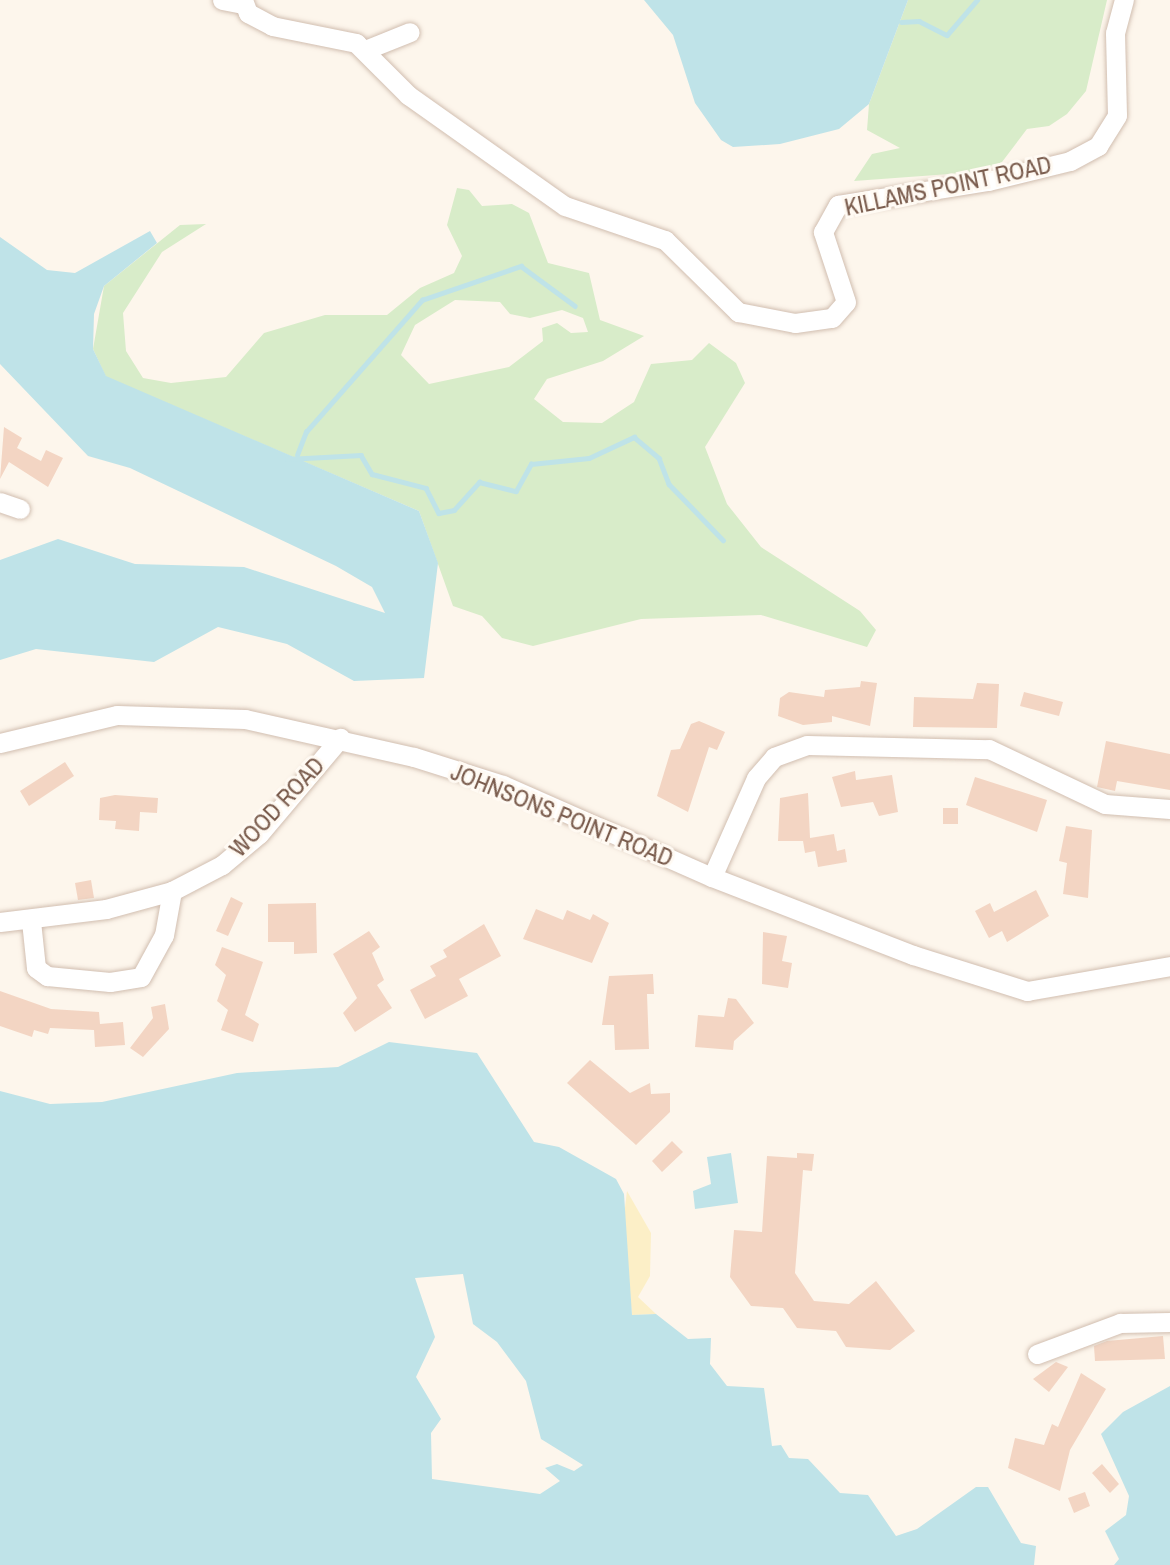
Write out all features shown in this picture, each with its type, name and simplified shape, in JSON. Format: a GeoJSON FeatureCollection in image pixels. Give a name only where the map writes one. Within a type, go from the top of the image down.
{"type":"FeatureCollection","features":[{"type":"Feature","properties":{"kind":"street"},"geometry":{"type":"LineString","coordinates":[[222,0],[243,2]]}},
{"type":"Feature","properties":{"kind":"street","name":"KILLAMS POINT ROAD"},"geometry":{"type":"LineString","coordinates":[[243,2],[272,26],[348,39],[365,50],[408,95],[565,206],[680,249],[737,312],[820,322],[840,313],[846,302],[823,232],[838,205],[988,181],[1070,161],[1098,146],[1117,115],[1115,33],[1124,0]]}},
{"type":"Feature","properties":{"kind":"street"},"geometry":{"type":"LineString","coordinates":[[365,50],[410,32]]}},
{"type":"Feature","properties":{"kind":"street"},"geometry":{"type":"LineString","coordinates":[[0,502],[20,509]]}},
{"type":"Feature","properties":{"kind":"street","name":"JOHNSONS POINT ROAD"},"geometry":{"type":"LineString","coordinates":[[0,743],[117,715],[245,719],[340,738],[503,785],[712,877],[913,956],[1027,991],[1170,966]]}},
{"type":"Feature","properties":{"kind":"street","name":"WOOD ROAD"},"geometry":{"type":"LineString","coordinates":[[0,922],[31,921],[172,891],[222,865],[259,834],[340,738]]}},
{"type":"Feature","properties":{"kind":"street"},"geometry":{"type":"LineString","coordinates":[[712,877],[756,778],[774,757],[807,745],[989,749],[1105,804],[1170,809]]}},
{"type":"Feature","properties":{"kind":"street"},"geometry":{"type":"LineString","coordinates":[[31,921],[36,968],[47,976],[110,982],[141,977],[164,935],[172,891]]}},
{"type":"Feature","properties":{"kind":"street"},"geometry":{"type":"LineString","coordinates":[[1037,1354],[1120,1323],[1170,1322]]}},
{"type":"Feature","properties":{"kind":"green space"},"geometry":{"type":"Polygon","coordinates":[[[908,0],[1107,0],[1086,91],[1067,114],[1049,126],[1027,129],[1002,162],[977,172],[854,181],[872,154],[900,148],[867,130],[869,104],[908,0]]]}},
{"type":"Feature","properties":{"kind":"green space"},"geometry":{"type":"Polygon","coordinates":[[[457,188],[469,190],[482,206],[512,204],[529,213],[548,263],[589,273],[600,320],[644,336],[603,361],[547,379],[534,399],[563,422],[602,423],[634,402],[651,364],[692,360],[709,343],[736,363],[745,383],[705,447],[727,504],[761,547],[860,611],[876,630],[867,647],[761,615],[641,619],[533,646],[502,638],[482,616],[453,606],[419,511],[106,377],[93,349],[104,286],[180,225],[206,224],[162,252],[123,313],[126,351],[143,378],[171,383],[226,377],[264,333],[325,315],[387,315],[420,288],[454,273],[462,256],[447,225],[457,188]],[[455,300],[415,325],[401,355],[429,384],[509,367],[543,341],[542,328],[557,323],[571,333],[588,332],[583,318],[562,310],[530,318],[510,314],[500,302],[455,300]]]}},
{"type":"Feature","properties":{"kind":"sand"},"geometry":{"type":"Polygon","coordinates":[[[627,1191],[651,1233],[650,1276],[638,1297],[656,1314],[632,1315],[623,1224],[627,1191]]]}},
{"type":"Feature","properties":{"kind":"water"},"geometry":{"type":"Polygon","coordinates":[[[644,0],[908,0],[869,104],[839,129],[780,144],[733,147],[721,140],[695,103],[673,35],[644,0]]]}},
{"type":"Feature","properties":{"kind":"water"},"geometry":{"type":"Polygon","coordinates":[[[150,231],[157,243],[104,286],[94,314],[93,349],[106,376],[419,511],[438,563],[424,678],[354,681],[287,644],[218,627],[154,662],[36,649],[0,660],[0,560],[58,539],[135,564],[244,567],[385,613],[372,587],[336,566],[130,468],[88,456],[0,364],[0,237],[47,270],[75,273],[150,231]]]}},
{"type":"Feature","properties":{"kind":"water"},"geometry":{"type":"Polygon","coordinates":[[[389,1042],[477,1053],[534,1142],[559,1147],[616,1179],[624,1194],[632,1315],[656,1314],[688,1339],[711,1338],[710,1364],[727,1386],[764,1388],[772,1446],[781,1445],[789,1458],[808,1459],[840,1493],[868,1495],[896,1536],[917,1529],[976,1487],[988,1487],[1021,1543],[1036,1546],[1034,1565],[0,1565],[0,1091],[50,1104],[102,1102],[237,1073],[338,1067],[389,1042]],[[463,1274],[415,1278],[435,1337],[416,1377],[441,1419],[431,1433],[432,1479],[540,1494],[560,1481],[545,1468],[557,1464],[574,1471],[583,1465],[541,1439],[526,1381],[497,1342],[473,1324],[463,1274]]]}},
{"type":"Feature","properties":{"kind":"water"},"geometry":{"type":"Polygon","coordinates":[[[731,1153],[738,1203],[695,1209],[693,1191],[711,1184],[707,1157],[731,1153]]]}},
{"type":"Feature","properties":{"kind":"water"},"geometry":{"type":"Polygon","coordinates":[[[1170,1386],[1170,1565],[1114,1565],[1119,1559],[1105,1531],[1126,1515],[1129,1496],[1101,1434],[1123,1412],[1170,1386]]]}},
{"type":"Feature","properties":{"kind":"building"},"geometry":{"type":"Polygon","coordinates":[[[4,427],[22,438],[17,448],[41,461],[46,450],[63,458],[48,487],[9,462],[0,479],[4,427]]]}},
{"type":"Feature","properties":{"kind":"building"},"geometry":{"type":"Polygon","coordinates":[[[861,681],[877,683],[870,726],[832,716],[832,722],[803,725],[778,716],[780,698],[789,692],[824,697],[825,690],[860,687],[861,681]]]}},
{"type":"Feature","properties":{"kind":"building"},"geometry":{"type":"Polygon","coordinates":[[[977,683],[999,684],[997,728],[913,727],[914,697],[973,699],[977,683]]]}},
{"type":"Feature","properties":{"kind":"building"},"geometry":{"type":"Polygon","coordinates":[[[1024,692],[1063,702],[1059,716],[1020,706],[1024,692]]]}},
{"type":"Feature","properties":{"kind":"building"},"geometry":{"type":"Polygon","coordinates":[[[699,721],[725,732],[717,750],[709,747],[688,812],[657,796],[671,750],[680,749],[691,724],[699,721]]]}},
{"type":"Feature","properties":{"kind":"building"},"geometry":{"type":"Polygon","coordinates":[[[1106,741],[1170,754],[1170,790],[1117,781],[1115,791],[1097,787],[1106,741]]]}},
{"type":"Feature","properties":{"kind":"building"},"geometry":{"type":"Polygon","coordinates":[[[65,762],[74,776],[29,806],[20,791],[65,762]]]}},
{"type":"Feature","properties":{"kind":"building"},"geometry":{"type":"Polygon","coordinates":[[[855,771],[856,780],[892,775],[898,812],[879,816],[873,802],[841,807],[832,777],[855,771]]]}},
{"type":"Feature","properties":{"kind":"building"},"geometry":{"type":"Polygon","coordinates":[[[975,777],[1047,800],[1037,832],[966,805],[975,777]]]}},
{"type":"Feature","properties":{"kind":"building"},"geometry":{"type":"Polygon","coordinates":[[[808,793],[810,838],[834,834],[837,851],[845,849],[847,862],[818,867],[815,851],[805,853],[803,841],[778,841],[780,798],[808,793]]]}},
{"type":"Feature","properties":{"kind":"building"},"geometry":{"type":"Polygon","coordinates":[[[115,795],[158,798],[157,813],[140,812],[139,831],[115,829],[116,821],[99,820],[100,798],[115,795]]]}},
{"type":"Feature","properties":{"kind":"building"},"geometry":{"type":"Polygon","coordinates":[[[943,808],[958,808],[958,824],[943,824],[943,808]]]}},
{"type":"Feature","properties":{"kind":"building"},"geometry":{"type":"Polygon","coordinates":[[[1066,826],[1092,830],[1088,898],[1063,894],[1067,863],[1059,861],[1066,826]]]}},
{"type":"Feature","properties":{"kind":"building"},"geometry":{"type":"Polygon","coordinates":[[[91,880],[94,898],[78,900],[75,883],[91,880]]]}},
{"type":"Feature","properties":{"kind":"building"},"geometry":{"type":"Polygon","coordinates":[[[1036,890],[1049,916],[1007,942],[1002,931],[989,938],[975,911],[990,903],[994,912],[1036,890]]]}},
{"type":"Feature","properties":{"kind":"building"},"geometry":{"type":"Polygon","coordinates":[[[231,897],[243,903],[228,936],[216,931],[231,897]]]}},
{"type":"Feature","properties":{"kind":"building"},"geometry":{"type":"Polygon","coordinates":[[[316,903],[317,953],[294,954],[294,942],[268,942],[268,904],[316,903]]]}},
{"type":"Feature","properties":{"kind":"building"},"geometry":{"type":"Polygon","coordinates":[[[536,909],[563,920],[567,910],[590,920],[593,914],[609,923],[592,963],[523,939],[536,909]]]}},
{"type":"Feature","properties":{"kind":"building"},"geometry":{"type":"Polygon","coordinates":[[[484,924],[501,956],[459,979],[468,996],[425,1019],[410,990],[436,976],[430,966],[447,957],[443,950],[484,924]]]}},
{"type":"Feature","properties":{"kind":"building"},"geometry":{"type":"Polygon","coordinates":[[[369,931],[380,947],[372,953],[384,980],[377,985],[392,1008],[355,1032],[343,1013],[357,998],[333,954],[369,931]]]}},
{"type":"Feature","properties":{"kind":"building"},"geometry":{"type":"Polygon","coordinates":[[[763,932],[787,936],[782,961],[792,963],[788,988],[762,984],[763,932]]]}},
{"type":"Feature","properties":{"kind":"building"},"geometry":{"type":"Polygon","coordinates":[[[222,947],[263,962],[245,1015],[259,1024],[253,1042],[221,1030],[228,1010],[217,1001],[226,975],[215,965],[222,947]]]}},
{"type":"Feature","properties":{"kind":"building"},"geometry":{"type":"Polygon","coordinates":[[[653,974],[654,994],[647,994],[649,1049],[615,1050],[614,1025],[602,1025],[609,976],[653,974]]]}},
{"type":"Feature","properties":{"kind":"building"},"geometry":{"type":"Polygon","coordinates":[[[0,991],[51,1009],[99,1012],[100,1024],[123,1022],[125,1045],[95,1047],[94,1030],[50,1028],[48,1034],[34,1030],[32,1037],[0,1026],[0,991]]]}},
{"type":"Feature","properties":{"kind":"building"},"geometry":{"type":"Polygon","coordinates":[[[728,998],[736,999],[754,1023],[734,1041],[733,1050],[695,1047],[698,1015],[724,1017],[728,998]]]}},
{"type":"Feature","properties":{"kind":"building"},"geometry":{"type":"Polygon","coordinates":[[[165,1004],[169,1029],[143,1057],[130,1048],[153,1018],[151,1007],[165,1004]]]}},
{"type":"Feature","properties":{"kind":"building"},"geometry":{"type":"Polygon","coordinates":[[[590,1060],[630,1093],[650,1083],[651,1094],[670,1093],[670,1112],[636,1145],[567,1083],[590,1060]]]}},
{"type":"Feature","properties":{"kind":"building"},"geometry":{"type":"Polygon","coordinates":[[[672,1141],[683,1152],[662,1172],[652,1161],[672,1141]]]}},
{"type":"Feature","properties":{"kind":"building"},"geometry":{"type":"Polygon","coordinates":[[[797,1153],[814,1154],[812,1171],[803,1170],[795,1273],[814,1301],[849,1304],[876,1281],[915,1331],[890,1350],[846,1347],[836,1331],[797,1328],[783,1308],[751,1306],[730,1277],[734,1230],[762,1232],[767,1156],[797,1158],[797,1153]]]}},
{"type":"Feature","properties":{"kind":"building"},"geometry":{"type":"Polygon","coordinates":[[[1163,1336],[1165,1359],[1095,1361],[1094,1346],[1107,1341],[1163,1336]]]}},
{"type":"Feature","properties":{"kind":"building"},"geometry":{"type":"Polygon","coordinates":[[[1056,1362],[1068,1367],[1049,1392],[1033,1379],[1056,1362]]]}},
{"type":"Feature","properties":{"kind":"building"},"geometry":{"type":"Polygon","coordinates":[[[1081,1373],[1106,1389],[1070,1450],[1060,1491],[1008,1468],[1015,1438],[1044,1445],[1052,1424],[1058,1427],[1081,1373]]]}},
{"type":"Feature","properties":{"kind":"building"},"geometry":{"type":"Polygon","coordinates":[[[1102,1464],[1119,1484],[1110,1493],[1092,1473],[1102,1464]]]}},
{"type":"Feature","properties":{"kind":"building"},"geometry":{"type":"Polygon","coordinates":[[[1085,1492],[1090,1506],[1074,1513],[1068,1498],[1085,1492]]]}},
{"type":"Feature","properties":{"kind":"waterway"},"geometry":{"type":"LineString","coordinates":[[901,22],[919,21],[947,35],[977,0]]}},
{"type":"Feature","properties":{"kind":"waterway"},"geometry":{"type":"LineString","coordinates":[[297,455],[306,432],[422,300],[521,266],[575,306]]}},
{"type":"Feature","properties":{"kind":"waterway"},"geometry":{"type":"LineString","coordinates":[[287,459],[361,455],[372,474],[426,488],[439,513],[454,510],[479,482],[516,491],[531,464],[589,458],[634,437],[659,458],[669,484],[723,540]]}}]}
